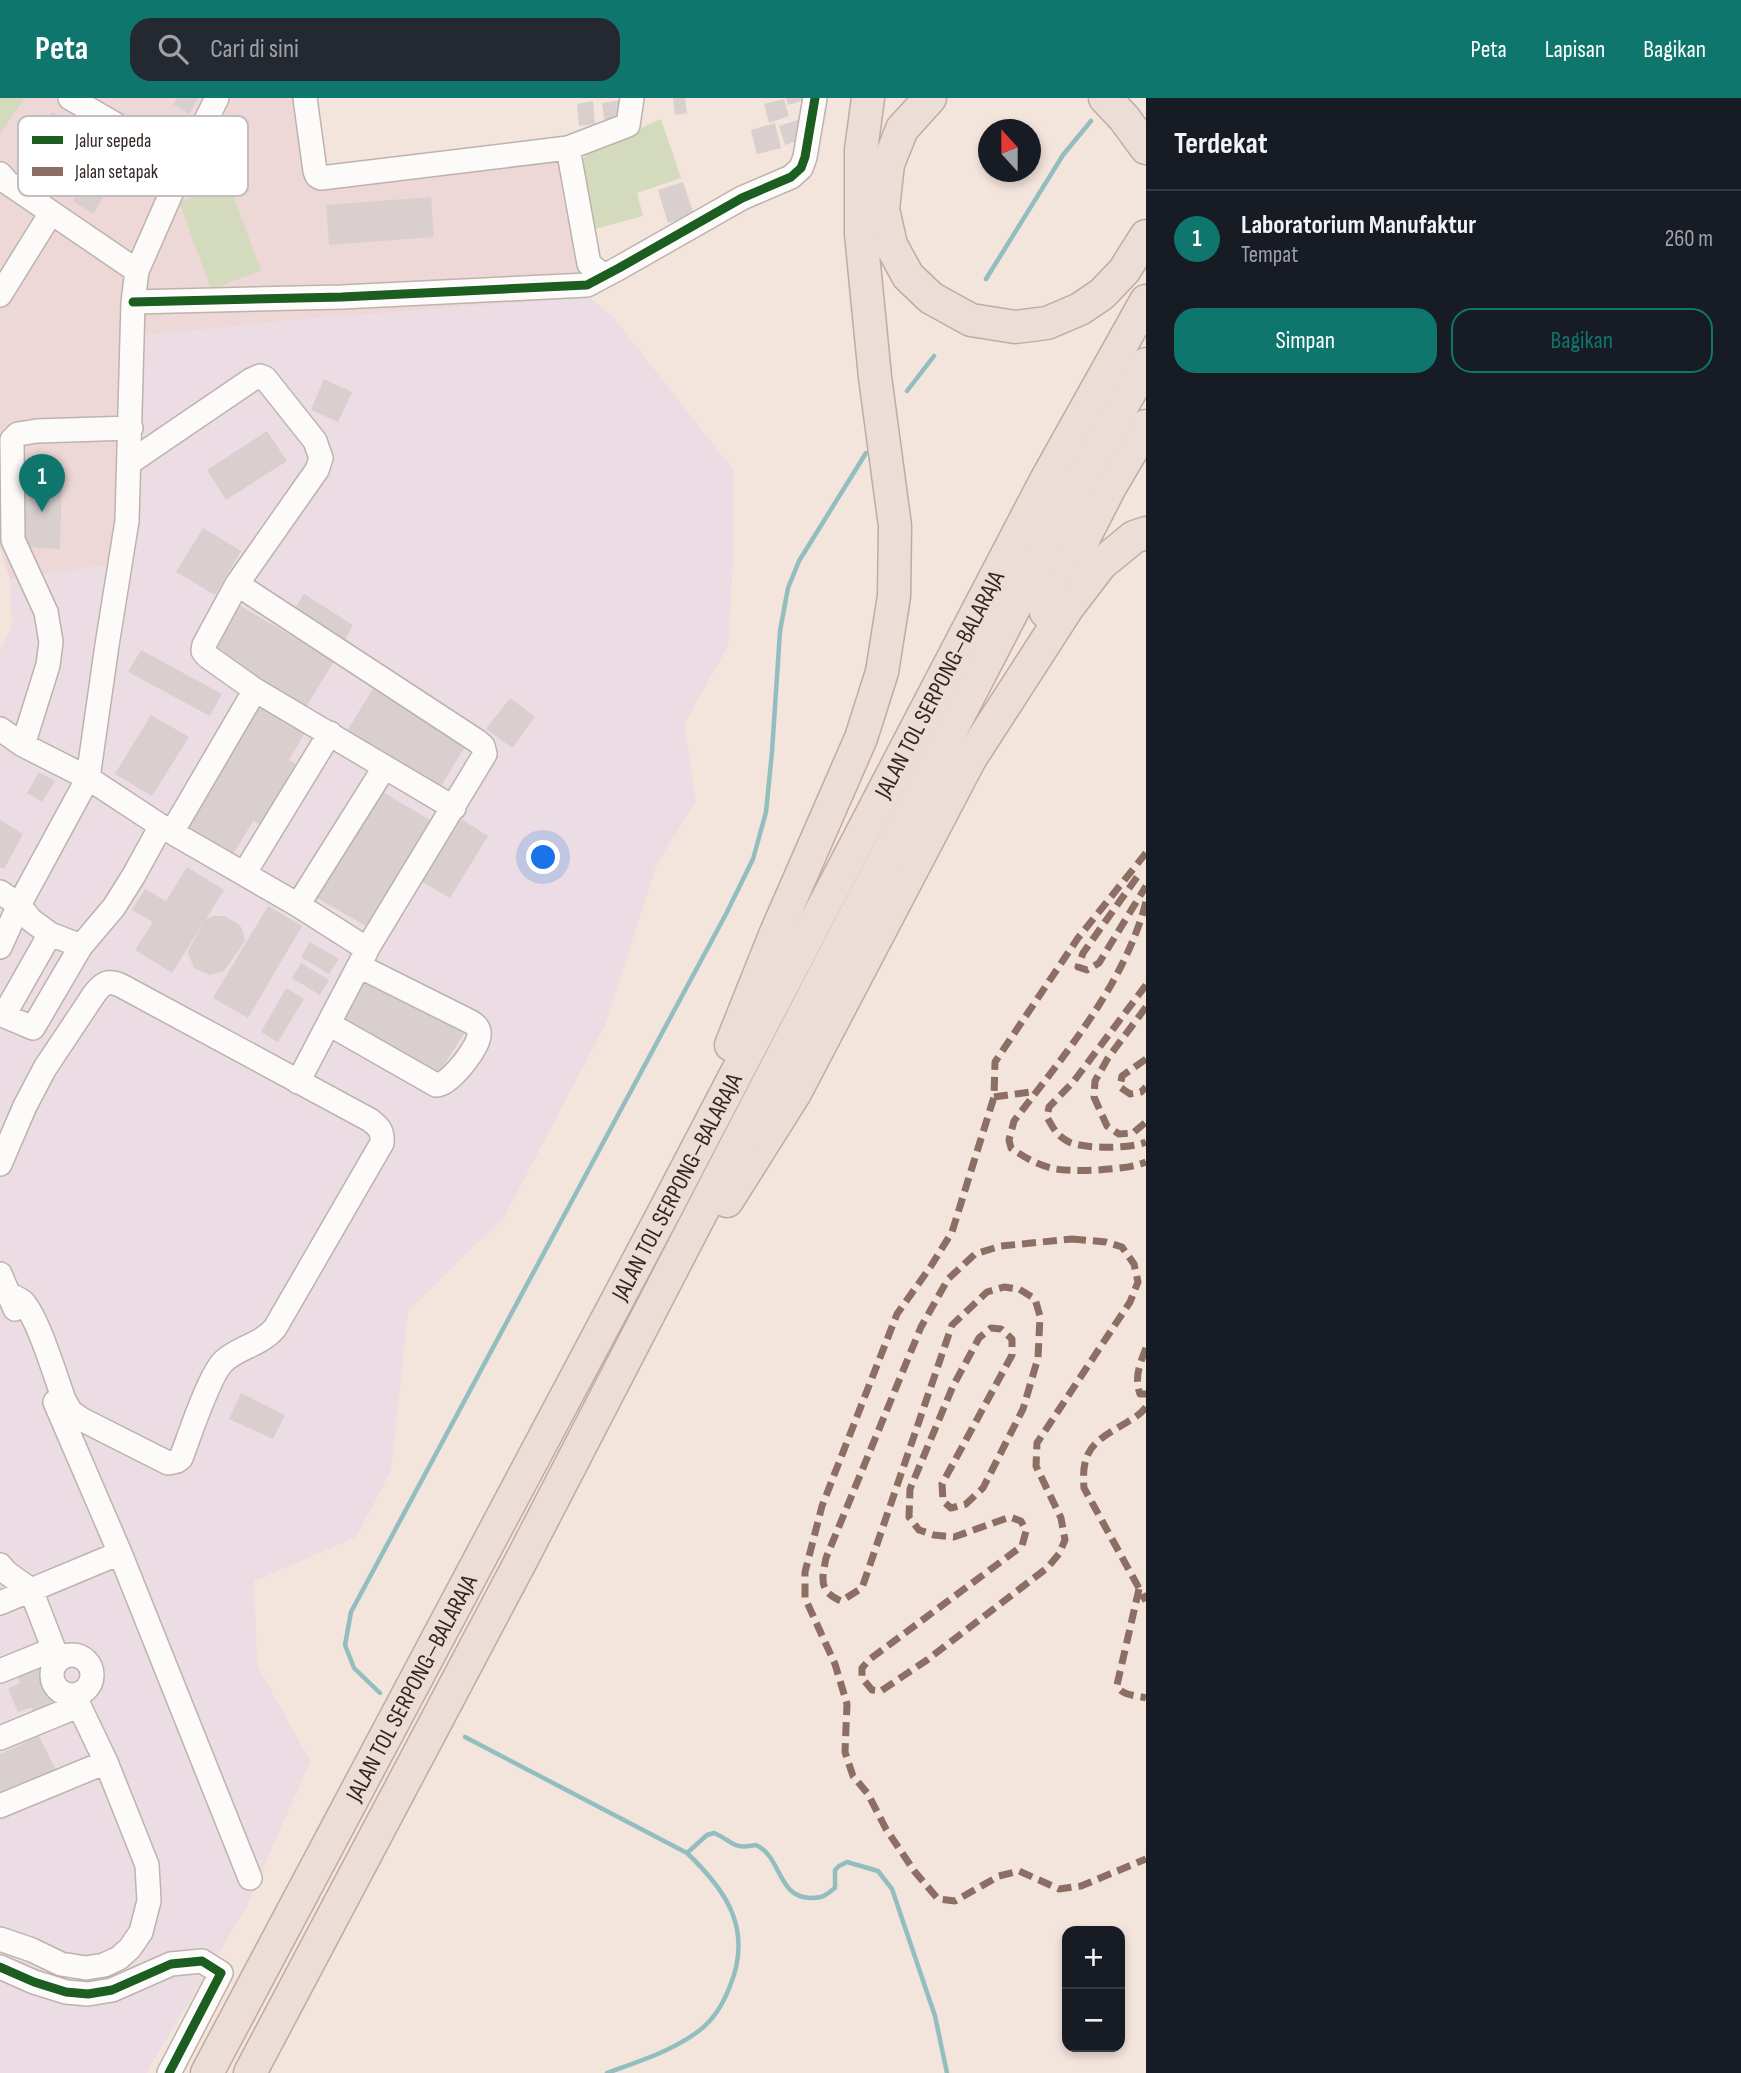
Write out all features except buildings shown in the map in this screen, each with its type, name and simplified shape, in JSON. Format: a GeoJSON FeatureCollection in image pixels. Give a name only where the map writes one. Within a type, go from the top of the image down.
{"type":"FeatureCollection","features":[{"type":"Feature","properties":{"kind":"highway"},"geometry":{"type":"LineString","coordinates":[[847,98],[842,177],[848,253],[875,377]]}},
{"type":"Feature","properties":{"kind":"highway"},"geometry":{"type":"LineString","coordinates":[[664,1212],[775,935],[861,738],[882,672],[894,596],[895,526],[875,377],[861,234],[861,150],[868,98]]}},
{"type":"Feature","properties":{"kind":"highway"},"geometry":{"type":"LineString","coordinates":[[930,98],[902,129],[888,164],[883,209],[891,245],[908,276],[931,298],[971,320],[1015,327],[1047,323],[1080,309],[1102,294],[1124,271],[1146,236]]}},
{"type":"Feature","properties":{"kind":"highway"},"geometry":{"type":"LineString","coordinates":[[1105,98],[1146,148]]}},
{"type":"Feature","properties":{"kind":"highway","name":"JALAN TOL SERPONG–BALARAJA"},"geometry":{"type":"LineString","coordinates":[[207,2073],[664,1212],[1046,480],[1146,302]]}},
{"type":"Feature","properties":{"kind":"highway","name":"JALAN TOL SERPONG–BALARAJA"},"geometry":{"type":"LineString","coordinates":[[250,2073],[517,1569],[1070,499],[1146,364]]}},
{"type":"Feature","properties":{"kind":"highway"},"geometry":{"type":"LineString","coordinates":[[614,1379],[795,1093],[1110,487],[1146,426]]}},
{"type":"Feature","properties":{"kind":"highway"},"geometry":{"type":"LineString","coordinates":[[970,759],[1068,607],[1101,564],[1133,537],[1146,533]]}},
{"type":"Feature","properties":{"kind":"street"},"geometry":{"type":"LineString","coordinates":[[70,98],[101,116]]}},
{"type":"Feature","properties":{"kind":"street"},"geometry":{"type":"LineString","coordinates":[[208,116],[217,98]]}},
{"type":"Feature","properties":{"kind":"street"},"geometry":{"type":"LineString","coordinates":[[305,98],[314,171],[321,178],[568,148],[628,125],[632,98]]}},
{"type":"Feature","properties":{"kind":"street"},"geometry":{"type":"LineString","coordinates":[[133,302],[342,297],[587,285],[742,198],[791,177],[801,168],[805,157],[815,98]]}},
{"type":"Feature","properties":{"kind":"street"},"geometry":{"type":"LineString","coordinates":[[568,148],[589,264],[604,276]]}},
{"type":"Feature","properties":{"kind":"street"},"geometry":{"type":"LineString","coordinates":[[0,174],[18,191]]}},
{"type":"Feature","properties":{"kind":"street"},"geometry":{"type":"LineString","coordinates":[[26,196],[136,271]]}},
{"type":"Feature","properties":{"kind":"street"},"geometry":{"type":"LineString","coordinates":[[0,947],[9,898],[88,778],[127,521],[136,271],[170,196]]}},
{"type":"Feature","properties":{"kind":"street"},"geometry":{"type":"LineString","coordinates":[[0,295],[51,213]]}},
{"type":"Feature","properties":{"kind":"street"},"geometry":{"type":"LineString","coordinates":[[129,463],[251,380],[260,376],[269,382],[314,441],[321,458],[317,470],[236,584],[203,651],[255,690],[454,808]]}},
{"type":"Feature","properties":{"kind":"street"},"geometry":{"type":"LineString","coordinates":[[23,745],[48,665],[51,642],[46,612],[13,540],[12,440],[18,434],[29,432],[131,428]]}},
{"type":"Feature","properties":{"kind":"street"},"geometry":{"type":"LineString","coordinates":[[236,584],[483,746],[485,754],[363,958],[298,1082]]}},
{"type":"Feature","properties":{"kind":"street"},"geometry":{"type":"LineString","coordinates":[[33,1028],[81,946],[114,908],[255,690]]}},
{"type":"Feature","properties":{"kind":"street"},"geometry":{"type":"LineString","coordinates":[[0,729],[23,745],[88,778],[167,829],[298,905],[363,958],[476,1025],[478,1031],[477,1041],[461,1066],[444,1084],[436,1084],[329,1024]]}},
{"type":"Feature","properties":{"kind":"street"},"geometry":{"type":"LineString","coordinates":[[244,874],[330,733]]}},
{"type":"Feature","properties":{"kind":"street"},"geometry":{"type":"LineString","coordinates":[[298,905],[384,768]]}},
{"type":"Feature","properties":{"kind":"street"},"geometry":{"type":"LineString","coordinates":[[9,898],[50,934],[81,946]]}},
{"type":"Feature","properties":{"kind":"street"},"geometry":{"type":"LineString","coordinates":[[50,934],[2,1014],[63,1045]]}},
{"type":"Feature","properties":{"kind":"street"},"geometry":{"type":"LineString","coordinates":[[0,1164],[25,1106],[46,1068],[95,993],[103,984],[109,982],[120,985],[370,1120],[379,1126],[382,1132],[382,1143],[275,1328],[262,1340],[230,1356],[217,1368],[181,1458],[177,1461],[168,1463],[71,1412],[25,1304],[18,1297],[9,1295]]}},
{"type":"Feature","properties":{"kind":"street"},"geometry":{"type":"LineString","coordinates":[[0,1274],[120,1553],[250,1878]]}},
{"type":"Feature","properties":{"kind":"street"},"geometry":{"type":"LineString","coordinates":[[0,1603],[120,1553]]}},
{"type":"Feature","properties":{"kind":"street"},"geometry":{"type":"LineString","coordinates":[[0,1565],[32,1590],[56,1655],[51,1679],[57,1690],[76,1701],[106,1762],[147,1864],[149,1901],[141,1932],[130,1948],[119,1958],[104,1965],[86,1968],[61,1964],[0,1938]]}},
{"type":"Feature","properties":{"kind":"street"},"geometry":{"type":"LineString","coordinates":[[0,1671],[56,1655]]}},
{"type":"Feature","properties":{"kind":"street"},"geometry":{"type":"LineString","coordinates":[[0,1738],[76,1701]]}},
{"type":"Feature","properties":{"kind":"street"},"geometry":{"type":"LineString","coordinates":[[0,1806],[106,1762]]}},
{"type":"Feature","properties":{"kind":"street"},"geometry":{"type":"LineString","coordinates":[[0,1967],[55,1988],[88,1994],[113,1990],[171,1964],[202,1961],[221,1973],[169,2073]]}},
{"type":"Feature","properties":{"kind":"shaded area"},"geometry":{"type":"Polygon","coordinates":[[[0,98],[73,116],[18,116],[18,196],[248,196],[248,159],[307,174],[559,156],[588,297],[613,317],[734,471],[728,646],[684,724],[696,802],[657,863],[606,1023],[504,1217],[408,1311],[391,1471],[356,1537],[254,1581],[257,1665],[310,1761],[247,1906],[146,2073],[0,2073],[0,650],[12,627],[10,580],[0,547],[0,98]]]}},
{"type":"Feature","properties":{"kind":"shaded area"},"geometry":{"type":"Polygon","coordinates":[[[0,98],[298,98],[307,174],[559,156],[587,297],[288,320],[120,338],[112,564],[10,579],[0,547],[0,98]]]}},
{"type":"Feature","properties":{"kind":"green space"},"geometry":{"type":"Polygon","coordinates":[[[0,98],[25,98],[0,134],[0,98]]]}},
{"type":"Feature","properties":{"kind":"green space"},"geometry":{"type":"Polygon","coordinates":[[[661,119],[681,178],[637,193],[643,216],[591,230],[578,162],[594,149],[661,119]]]}},
{"type":"Feature","properties":{"kind":"green space"},"geometry":{"type":"Polygon","coordinates":[[[196,196],[233,196],[261,271],[211,289],[179,202],[196,196]]]}},
{"type":"Feature","properties":{"kind":"waterway"},"geometry":{"type":"LineString","coordinates":[[986,279],[1063,155],[1091,121]]}},
{"type":"Feature","properties":{"kind":"waterway"},"geometry":{"type":"LineString","coordinates":[[907,391],[934,356]]}},
{"type":"Feature","properties":{"kind":"waterway"},"geometry":{"type":"LineString","coordinates":[[380,1693],[354,1668],[345,1645],[351,1612],[753,859],[766,812],[780,631],[788,588],[799,561],[866,453]]}},
{"type":"Feature","properties":{"kind":"waterway"},"geometry":{"type":"LineString","coordinates":[[465,1737],[687,1853],[714,1882],[732,1913],[739,1947],[736,1966],[728,1992],[714,2015],[705,2026],[679,2044],[607,2073]]}},
{"type":"Feature","properties":{"kind":"waterway"},"geometry":{"type":"LineString","coordinates":[[687,1853],[707,1835],[714,1833],[737,1846],[756,1845],[771,1858],[791,1891],[810,1898],[824,1896],[835,1888],[835,1870],[847,1862],[878,1871],[892,1889],[935,2016],[947,2073]]}},
{"type":"Feature","properties":{"kind":"marked path"},"geometry":{"type":"LineString","coordinates":[[1146,853],[1078,938],[995,1062],[994,1097],[952,1232],[897,1314],[822,1506],[805,1572],[805,1598],[835,1664],[847,1704],[845,1752],[853,1776],[868,1794],[886,1829],[915,1872],[938,1899],[955,1901],[999,1876],[1019,1871],[1059,1889],[1081,1886],[1146,1859]]}},
{"type":"Feature","properties":{"kind":"marked path"},"geometry":{"type":"LineString","coordinates":[[1137,877],[1083,953],[1078,967],[1087,970],[1099,963],[1146,886]]}},
{"type":"Feature","properties":{"kind":"marked path"},"geometry":{"type":"LineString","coordinates":[[1146,902],[1136,932],[1108,990],[1091,1018],[1014,1121],[1009,1140],[1011,1148],[1025,1157],[1060,1170],[1114,1169],[1146,1162]]}},
{"type":"Feature","properties":{"kind":"marked path"},"geometry":{"type":"LineString","coordinates":[[1146,985],[1074,1081],[1049,1107],[1047,1117],[1058,1134],[1076,1144],[1119,1147],[1146,1142]]}},
{"type":"Feature","properties":{"kind":"marked path"},"geometry":{"type":"LineString","coordinates":[[1146,1007],[1108,1058],[1095,1081],[1094,1097],[1107,1126],[1119,1134],[1133,1133],[1146,1122]]}},
{"type":"Feature","properties":{"kind":"marked path"},"geometry":{"type":"LineString","coordinates":[[1146,1059],[1122,1076],[1120,1087],[1130,1094],[1141,1092],[1146,1087]]}},
{"type":"Feature","properties":{"kind":"marked path"},"geometry":{"type":"LineString","coordinates":[[994,1097],[1037,1091]]}},
{"type":"Feature","properties":{"kind":"marked path"},"geometry":{"type":"LineString","coordinates":[[1072,1239],[1106,1242],[1122,1247],[1134,1264],[1138,1282],[1130,1302],[1037,1443],[1036,1466],[1061,1518],[1065,1540],[1059,1554],[1047,1568],[927,1660],[881,1691],[872,1690],[862,1678],[862,1668],[870,1659],[1022,1546],[1026,1531],[1021,1521],[1010,1517],[954,1537],[934,1535],[919,1530],[909,1517],[910,1489],[953,1386],[979,1338],[991,1328],[1001,1329],[1012,1339],[1012,1355],[942,1484],[943,1501],[951,1508],[966,1504],[983,1488],[1023,1409],[1038,1358],[1040,1316],[1035,1299],[1019,1289],[1004,1287],[987,1292],[952,1325],[862,1588],[841,1601],[825,1589],[823,1578],[826,1558],[921,1327],[948,1279],[975,1254],[1001,1246],[1072,1239]]}},
{"type":"Feature","properties":{"kind":"marked path"},"geometry":{"type":"LineString","coordinates":[[1146,1348],[1138,1371],[1140,1394],[1146,1394]]}},
{"type":"Feature","properties":{"kind":"marked path"},"geometry":{"type":"LineString","coordinates":[[1146,1407],[1091,1448],[1084,1475],[1084,1488],[1146,1601]]}},
{"type":"Feature","properties":{"kind":"marked path"},"geometry":{"type":"LineString","coordinates":[[1139,1589],[1117,1685],[1125,1693],[1146,1698]]}},
{"type":"Feature","properties":{"kind":"cycle path"},"geometry":{"type":"LineString","coordinates":[[133,302],[342,297],[587,285],[742,198],[791,177],[801,168],[805,157],[815,98]]}},
{"type":"Feature","properties":{"kind":"cycle path"},"geometry":{"type":"LineString","coordinates":[[0,1967],[66,1992],[88,1994],[112,1990],[171,1964],[202,1961],[221,1973],[169,2073]]}},
{"type":"Feature","properties":{"kind":"place","name":"Laboratorium Manufaktur"},"geometry":{"type":"Point","coordinates":[42,512]}}]}
